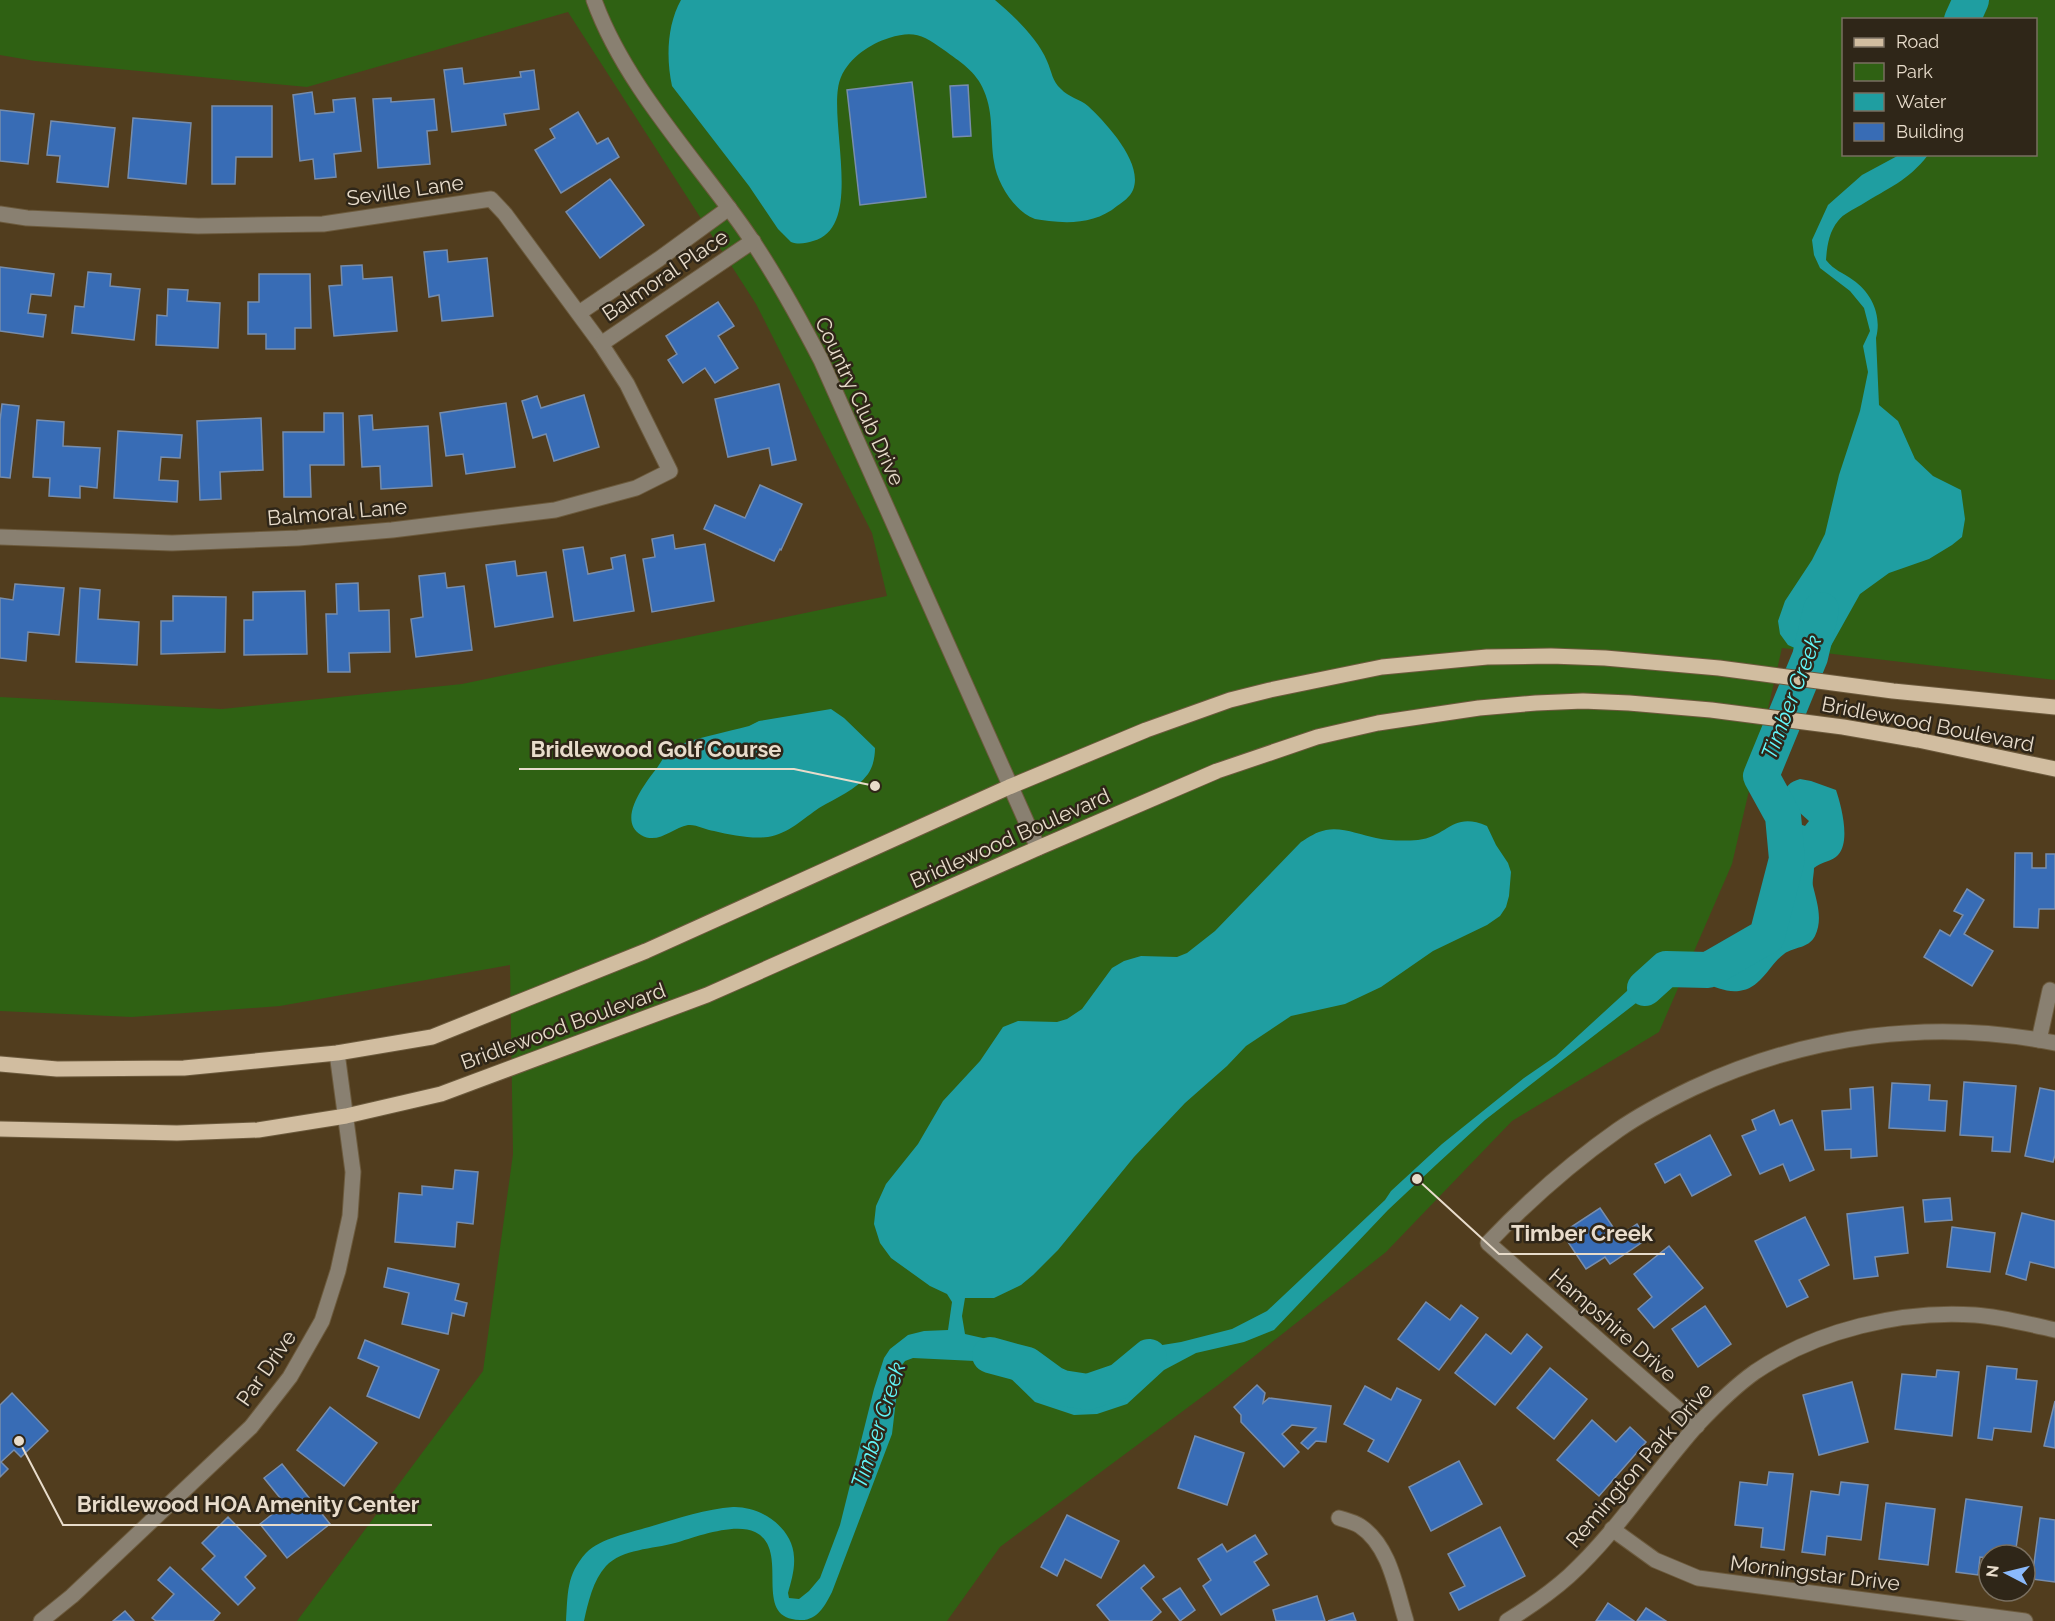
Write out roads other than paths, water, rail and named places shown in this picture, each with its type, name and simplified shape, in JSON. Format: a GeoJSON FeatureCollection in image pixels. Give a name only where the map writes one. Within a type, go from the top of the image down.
{"type":"FeatureCollection","features":[{"type":"Feature","properties":{"kind":"main road","name":"Bridlewood Boulevard"},"geometry":{"type":"LineString","coordinates":[[0,1064],[57,1069],[184,1068],[337,1053],[432,1037],[646,951],[1009,787],[1146,730],[1230,700],[1382,667],[1487,657],[1551,656],[1719,668],[1839,685],[2055,707]]}},
{"type":"Feature","properties":{"kind":"main road","name":"Bridlewood Boulevard"},"geometry":{"type":"LineString","coordinates":[[0,1130],[177,1133],[258,1130],[346,1116],[441,1094],[707,995],[1176,788],[1270,752],[1378,723],[1479,708],[1536,703],[1629,702],[1844,727],[1918,740],[2055,770]]}},
{"type":"Feature","properties":{"kind":"street","name":"Country Club Drive"},"geometry":{"type":"LineString","coordinates":[[594,0],[617,51],[647,97],[753,241],[782,287],[821,360],[1038,848]]}},
{"type":"Feature","properties":{"kind":"street","name":"Seville Lane"},"geometry":{"type":"LineString","coordinates":[[0,214],[27,218],[198,226],[323,224],[491,199],[505,214],[601,344],[627,384],[670,471]]}},
{"type":"Feature","properties":{"kind":"street","name":"Balmoral Place"},"geometry":{"type":"LineString","coordinates":[[579,313],[729,208]]}},
{"type":"Feature","properties":{"kind":"street","name":"Balmoral Place"},"geometry":{"type":"LineString","coordinates":[[601,344],[753,241]]}},
{"type":"Feature","properties":{"kind":"street","name":"Balmoral Lane"},"geometry":{"type":"LineString","coordinates":[[0,537],[172,543],[297,538],[392,530],[555,510],[636,488],[670,471]]}},
{"type":"Feature","properties":{"kind":"street"},"geometry":{"type":"LineString","coordinates":[[2039,1040],[2050,990]]}},
{"type":"Feature","properties":{"kind":"street","name":"Hampshire Drive"},"geometry":{"type":"LineString","coordinates":[[1697,1426],[1488,1243],[1524,1206],[1620,1129],[1672,1098],[1725,1073],[1773,1056],[1830,1041],[1886,1033],[1987,1032],[2055,1043]]}},
{"type":"Feature","properties":{"kind":"street","name":"Par Drive"},"geometry":{"type":"LineString","coordinates":[[41,1621],[72,1596],[251,1427],[290,1377],[322,1321],[341,1260],[350,1216],[353,1172],[337,1053]]}},
{"type":"Feature","properties":{"kind":"street","name":"Remington Park Drive"},"geometry":{"type":"LineString","coordinates":[[1506,1621],[1529,1607],[1569,1576],[1612,1529],[1720,1401],[1755,1372],[1800,1348],[1831,1335],[1898,1318],[1976,1315],[2055,1330]]}},
{"type":"Feature","properties":{"kind":"street"},"geometry":{"type":"LineString","coordinates":[[1339,1518],[1360,1526],[1376,1541],[1387,1561],[1406,1621]]}},
{"type":"Feature","properties":{"kind":"street","name":"Morningstar Drive"},"geometry":{"type":"LineString","coordinates":[[1612,1529],[1656,1560],[1698,1578],[2025,1621]]}},
{"type":"Feature","properties":{"kind":"water"},"geometry":{"type":"Polygon","coordinates":[[[681,0],[995,0],[1038,44],[1058,86],[1088,106],[1121,144],[1133,168],[1135,179],[1133,190],[1126,199],[1110,211],[1085,221],[1058,222],[1035,219],[1027,215],[1014,203],[999,179],[994,162],[991,117],[984,91],[977,78],[961,63],[930,41],[918,35],[905,34],[889,38],[868,48],[855,57],[841,77],[837,94],[841,168],[838,215],[829,231],[813,241],[800,244],[791,242],[778,229],[749,186],[672,86],[669,64],[670,31],[681,0]]]}},
{"type":"Feature","properties":{"kind":"water"},"geometry":{"type":"Polygon","coordinates":[[[1897,156],[1927,156],[1905,178],[1840,218],[1831,234],[1826,260],[1860,285],[1874,306],[1878,321],[1876,338],[1879,405],[1898,421],[1915,459],[1933,476],[1961,490],[1965,519],[1962,537],[1952,545],[1929,559],[1889,573],[1860,594],[1823,660],[1798,656],[1797,649],[1788,645],[1780,634],[1778,621],[1785,601],[1812,560],[1825,534],[1839,475],[1860,411],[1868,372],[1863,346],[1870,331],[1864,308],[1850,291],[1820,268],[1814,255],[1812,240],[1828,205],[1862,175],[1897,156]]]}},
{"type":"Feature","properties":{"kind":"water"},"geometry":{"type":"Polygon","coordinates":[[[831,709],[844,718],[875,748],[872,765],[868,774],[858,785],[789,829],[768,837],[755,837],[727,834],[688,825],[659,837],[647,838],[634,828],[631,820],[636,801],[646,782],[671,748],[749,726],[759,721],[831,709]]]}},
{"type":"Feature","properties":{"kind":"water"},"geometry":{"type":"Polygon","coordinates":[[[1800,779],[1836,790],[1844,823],[1844,841],[1838,855],[1814,868],[1813,884],[1819,923],[1812,940],[1784,954],[1759,981],[1747,989],[1727,990],[1681,974],[1670,975],[1660,980],[1649,993],[1485,1120],[1388,1210],[1274,1330],[1244,1342],[1196,1353],[1164,1370],[1127,1404],[1097,1414],[1074,1415],[1035,1402],[1002,1370],[990,1365],[975,1361],[913,1358],[905,1361],[897,1377],[892,1434],[832,1592],[816,1615],[806,1620],[785,1617],[777,1608],[774,1596],[771,1553],[766,1541],[755,1532],[737,1529],[715,1532],[620,1556],[601,1572],[592,1592],[584,1621],[566,1621],[571,1577],[579,1561],[592,1548],[616,1537],[712,1510],[733,1507],[754,1510],[782,1528],[792,1546],[794,1557],[789,1598],[799,1599],[820,1578],[840,1525],[884,1358],[890,1349],[908,1335],[924,1331],[948,1330],[952,1302],[947,1294],[930,1286],[891,1258],[880,1243],[874,1224],[876,1206],[886,1184],[918,1144],[943,1101],[980,1061],[1003,1027],[1018,1021],[1057,1022],[1067,1019],[1082,1009],[1112,968],[1124,961],[1141,956],[1177,957],[1187,953],[1215,931],[1301,842],[1322,831],[1332,829],[1381,839],[1418,840],[1428,838],[1458,823],[1475,822],[1487,826],[1511,872],[1509,896],[1500,916],[1487,925],[1433,951],[1381,987],[1345,1004],[1291,1016],[1246,1046],[1185,1103],[1134,1157],[1058,1250],[1033,1275],[1021,1285],[994,1298],[965,1298],[962,1316],[965,1334],[1018,1346],[1028,1356],[1037,1375],[1051,1388],[1064,1394],[1080,1395],[1106,1388],[1150,1347],[1232,1329],[1267,1311],[1442,1144],[1524,1078],[1556,1056],[1651,969],[1667,965],[1702,974],[1749,930],[1764,912],[1784,908],[1792,897],[1793,887],[1789,869],[1785,866],[1775,866],[1774,843],[1782,822],[1788,820],[1805,826],[1809,821],[1784,796],[1789,785],[1800,779]]]}},
{"type":"Feature","properties":{"kind":"waterway","name":"Timber Creek"},"geometry":{"type":"LineString","coordinates":[[1963,18],[1971,0]]}},
{"type":"Feature","properties":{"kind":"waterway","name":"Timber Creek"},"geometry":{"type":"LineString","coordinates":[[1645,988],[1666,969],[1708,970],[1767,936],[1787,859],[1783,816],[1761,776],[1810,657],[1821,610]]}},
{"type":"Feature","properties":{"kind":"waterway","name":"Timber Creek"},"geometry":{"type":"LineString","coordinates":[[990,1355],[1027,1365],[1062,1388],[1088,1392],[1120,1381],[1149,1357]]}},
{"type":"Feature","properties":{"kind":"place","name":"Bridlewood Golf Course"},"geometry":{"type":"Point","coordinates":[875,786]}},
{"type":"Feature","properties":{"kind":"place","name":"Timber Creek"},"geometry":{"type":"Point","coordinates":[1417,1179]}},
{"type":"Feature","properties":{"kind":"place","name":"Bridlewood HOA Amenity Center"},"geometry":{"type":"Point","coordinates":[19,1441]}}]}
